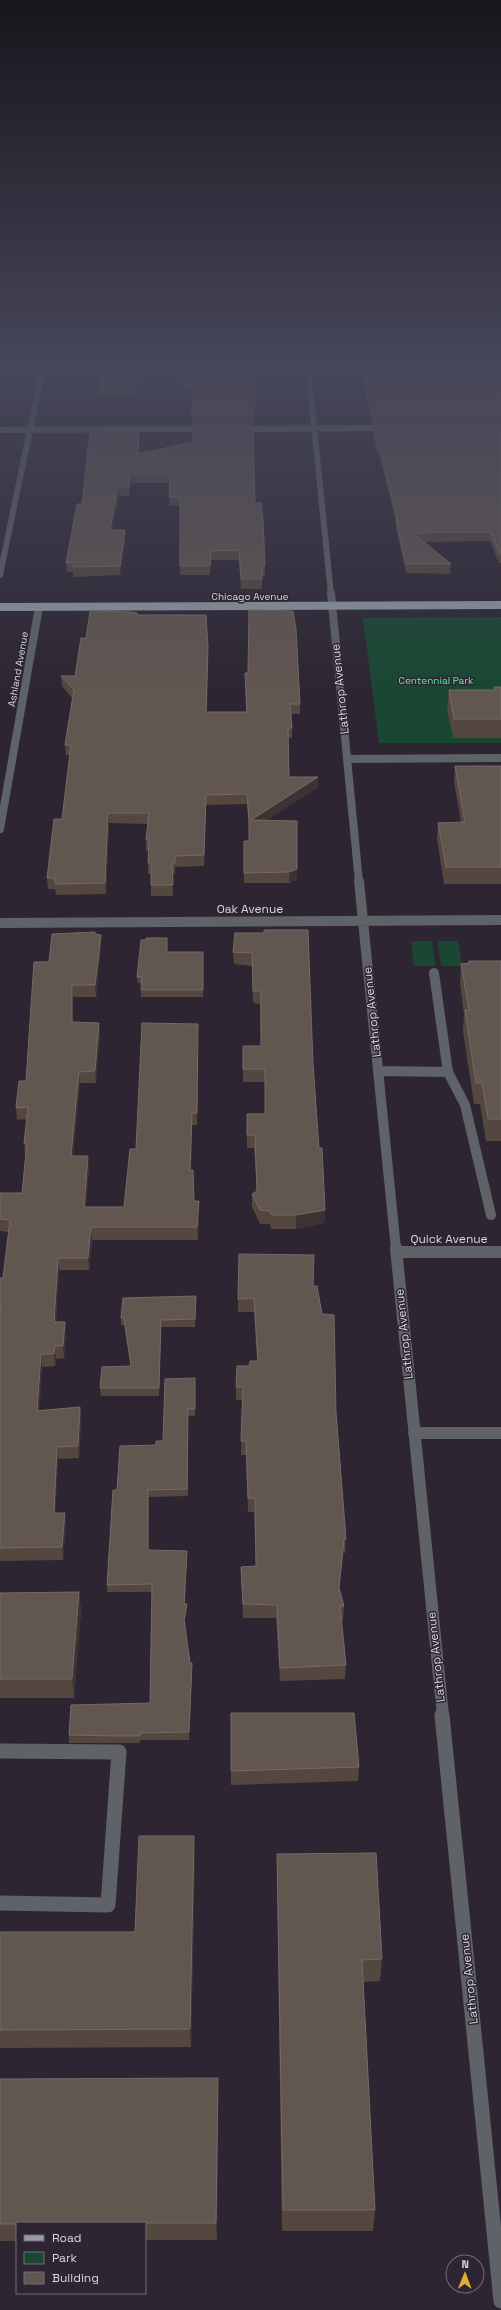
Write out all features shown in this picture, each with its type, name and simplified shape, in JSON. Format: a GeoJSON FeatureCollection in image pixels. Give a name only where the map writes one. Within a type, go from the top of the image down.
{"type":"FeatureCollection","features":[{"type":"Feature","properties":{"kind":"main road","name":"Chicago Avenue"},"geometry":{"type":"LineString","coordinates":[[0,607],[501,605]]}},
{"type":"Feature","properties":{"kind":"street"},"geometry":{"type":"LineString","coordinates":[[0,574],[21,475]]}},
{"type":"Feature","properties":{"kind":"street","name":"Lathrop Avenue"},"geometry":{"type":"LineString","coordinates":[[318,475],[501,2301]]}},
{"type":"Feature","properties":{"kind":"street","name":"Ashland Avenue"},"geometry":{"type":"LineString","coordinates":[[0,829],[39,607]]}},
{"type":"Feature","properties":{"kind":"street"},"geometry":{"type":"LineString","coordinates":[[347,759],[501,758]]}},
{"type":"Feature","properties":{"kind":"street","name":"Oak Avenue"},"geometry":{"type":"LineString","coordinates":[[0,923],[501,920]]}},
{"type":"Feature","properties":{"kind":"street"},"geometry":{"type":"LineString","coordinates":[[434,973],[448,1072],[465,1105],[491,1215]]}},
{"type":"Feature","properties":{"kind":"street"},"geometry":{"type":"LineString","coordinates":[[378,1070],[448,1072]]}},
{"type":"Feature","properties":{"kind":"street","name":"Quick Avenue"},"geometry":{"type":"LineString","coordinates":[[396,1252],[501,1252]]}},
{"type":"Feature","properties":{"kind":"street"},"geometry":{"type":"LineString","coordinates":[[414,1433],[501,1433]]}},
{"type":"Feature","properties":{"kind":"street"},"geometry":{"type":"LineString","coordinates":[[0,1751],[119,1752],[108,1904],[0,1903]]}},
{"type":"Feature","properties":{"kind":"green space","name":"Centennial Park"},"geometry":{"type":"Polygon","coordinates":[[[501,617],[501,743],[379,743],[363,618],[501,617]]]}},
{"type":"Feature","properties":{"kind":"green space"},"geometry":{"type":"Polygon","coordinates":[[[411,941],[432,941],[436,966],[414,966],[411,941]]]}},
{"type":"Feature","properties":{"kind":"green space"},"geometry":{"type":"Polygon","coordinates":[[[437,941],[458,941],[462,966],[441,966],[437,941]]]}},
{"type":"Feature","properties":{"kind":"building"},"geometry":{"type":"Polygon","coordinates":[[[85,475],[130,475],[129,487],[118,487],[110,530],[125,530],[120,566],[73,567],[74,562],[66,563],[77,504],[82,504],[85,475]]]}},
{"type":"Feature","properties":{"kind":"building"},"geometry":{"type":"Polygon","coordinates":[[[170,475],[254,475],[255,503],[261,503],[263,519],[265,566],[262,566],[262,579],[241,579],[239,550],[211,551],[210,566],[180,566],[180,497],[169,497],[170,475]]]}},
{"type":"Feature","properties":{"kind":"building"},"geometry":{"type":"Polygon","coordinates":[[[386,475],[501,475],[501,554],[490,532],[413,533],[451,564],[406,564],[396,519],[398,521],[386,475]]]}},
{"type":"Feature","properties":{"kind":"building"},"geometry":{"type":"Polygon","coordinates":[[[249,610],[293,611],[296,629],[300,704],[290,704],[292,728],[288,728],[289,777],[318,777],[251,820],[297,821],[297,869],[289,872],[244,873],[244,841],[249,841],[247,794],[206,795],[204,855],[175,856],[175,863],[172,863],[173,885],[151,885],[151,863],[148,863],[149,840],[146,840],[149,813],[108,813],[105,883],[55,884],[55,878],[47,878],[54,819],[62,819],[71,745],[65,745],[74,690],[61,676],[75,676],[81,638],[86,638],[90,611],[131,612],[137,613],[137,615],[206,615],[208,648],[206,712],[247,712],[245,673],[248,673],[249,610]]]}},
{"type":"Feature","properties":{"kind":"building"},"geometry":{"type":"Polygon","coordinates":[[[494,687],[501,687],[501,719],[454,719],[449,690],[495,690],[494,687]]]}},
{"type":"Feature","properties":{"kind":"building"},"geometry":{"type":"Polygon","coordinates":[[[455,766],[501,766],[501,867],[446,867],[438,823],[465,822],[455,766]]]}},
{"type":"Feature","properties":{"kind":"building"},"geometry":{"type":"Polygon","coordinates":[[[264,930],[308,930],[313,1064],[319,1148],[322,1148],[325,1210],[296,1215],[272,1215],[270,1211],[260,1210],[252,1194],[257,1191],[255,1135],[247,1135],[247,1114],[265,1114],[265,1069],[243,1069],[243,1046],[261,1046],[261,991],[253,991],[252,953],[233,952],[235,933],[264,933],[264,930]]]}},
{"type":"Feature","properties":{"kind":"building"},"geometry":{"type":"Polygon","coordinates":[[[95,932],[95,934],[101,935],[95,985],[72,985],[72,1022],[99,1023],[95,1071],[79,1072],[71,1156],[88,1156],[84,1207],[124,1207],[130,1149],[136,1149],[142,1023],[198,1024],[197,1113],[192,1113],[190,1170],[193,1170],[194,1201],[199,1201],[197,1227],[91,1227],[88,1258],[58,1258],[54,1322],[65,1322],[63,1346],[55,1346],[54,1354],[41,1354],[37,1411],[80,1407],[78,1446],[57,1447],[54,1513],[65,1513],[62,1547],[0,1548],[0,1278],[3,1278],[10,1220],[0,1219],[0,1193],[22,1193],[27,1143],[24,1143],[28,1107],[16,1108],[19,1081],[26,1081],[34,962],[49,962],[52,934],[95,932]]]}},
{"type":"Feature","properties":{"kind":"building"},"geometry":{"type":"Polygon","coordinates":[[[146,938],[167,938],[167,952],[203,952],[203,990],[141,990],[142,977],[137,977],[141,940],[146,940],[146,938]]]}},
{"type":"Feature","properties":{"kind":"building"},"geometry":{"type":"Polygon","coordinates":[[[469,961],[501,961],[501,1119],[488,1119],[482,1083],[476,1083],[465,1010],[469,1010],[461,964],[469,963],[469,961]]]}},
{"type":"Feature","properties":{"kind":"building"},"geometry":{"type":"Polygon","coordinates":[[[239,1254],[314,1255],[313,1286],[317,1286],[322,1314],[334,1315],[336,1412],[346,1539],[344,1539],[339,1588],[344,1606],[340,1606],[346,1665],[280,1668],[277,1605],[243,1604],[241,1567],[256,1566],[255,1498],[248,1498],[246,1441],[241,1441],[243,1387],[236,1387],[237,1366],[249,1366],[250,1361],[258,1361],[254,1298],[238,1299],[239,1254]]]}},
{"type":"Feature","properties":{"kind":"building"},"geometry":{"type":"Polygon","coordinates":[[[196,1296],[195,1319],[161,1320],[159,1388],[100,1388],[102,1367],[131,1366],[124,1318],[121,1318],[123,1298],[196,1296]]]}},
{"type":"Feature","properties":{"kind":"building"},"geometry":{"type":"Polygon","coordinates":[[[195,1378],[195,1409],[188,1409],[187,1489],[148,1490],[148,1550],[187,1551],[184,1604],[187,1604],[184,1619],[190,1663],[192,1663],[189,1732],[140,1733],[140,1736],[69,1735],[71,1705],[150,1703],[152,1584],[107,1585],[113,1490],[117,1490],[120,1446],[156,1445],[156,1441],[163,1441],[165,1379],[195,1378]]]}},
{"type":"Feature","properties":{"kind":"building"},"geometry":{"type":"Polygon","coordinates":[[[79,1592],[72,1679],[0,1679],[0,1593],[79,1592]]]}},
{"type":"Feature","properties":{"kind":"building"},"geometry":{"type":"Polygon","coordinates":[[[231,1713],[354,1713],[359,1767],[231,1771],[231,1713]]]}},
{"type":"Feature","properties":{"kind":"building"},"geometry":{"type":"Polygon","coordinates":[[[139,1836],[194,1836],[190,2029],[0,2030],[0,1932],[135,1932],[139,1836]]]}},
{"type":"Feature","properties":{"kind":"building"},"geometry":{"type":"Polygon","coordinates":[[[376,1853],[382,1959],[362,1960],[375,2210],[283,2210],[277,1854],[376,1853]]]}},
{"type":"Feature","properties":{"kind":"building"},"geometry":{"type":"Polygon","coordinates":[[[218,2078],[216,2223],[16,2222],[16,2224],[0,2224],[0,2079],[218,2078]]]}}]}
